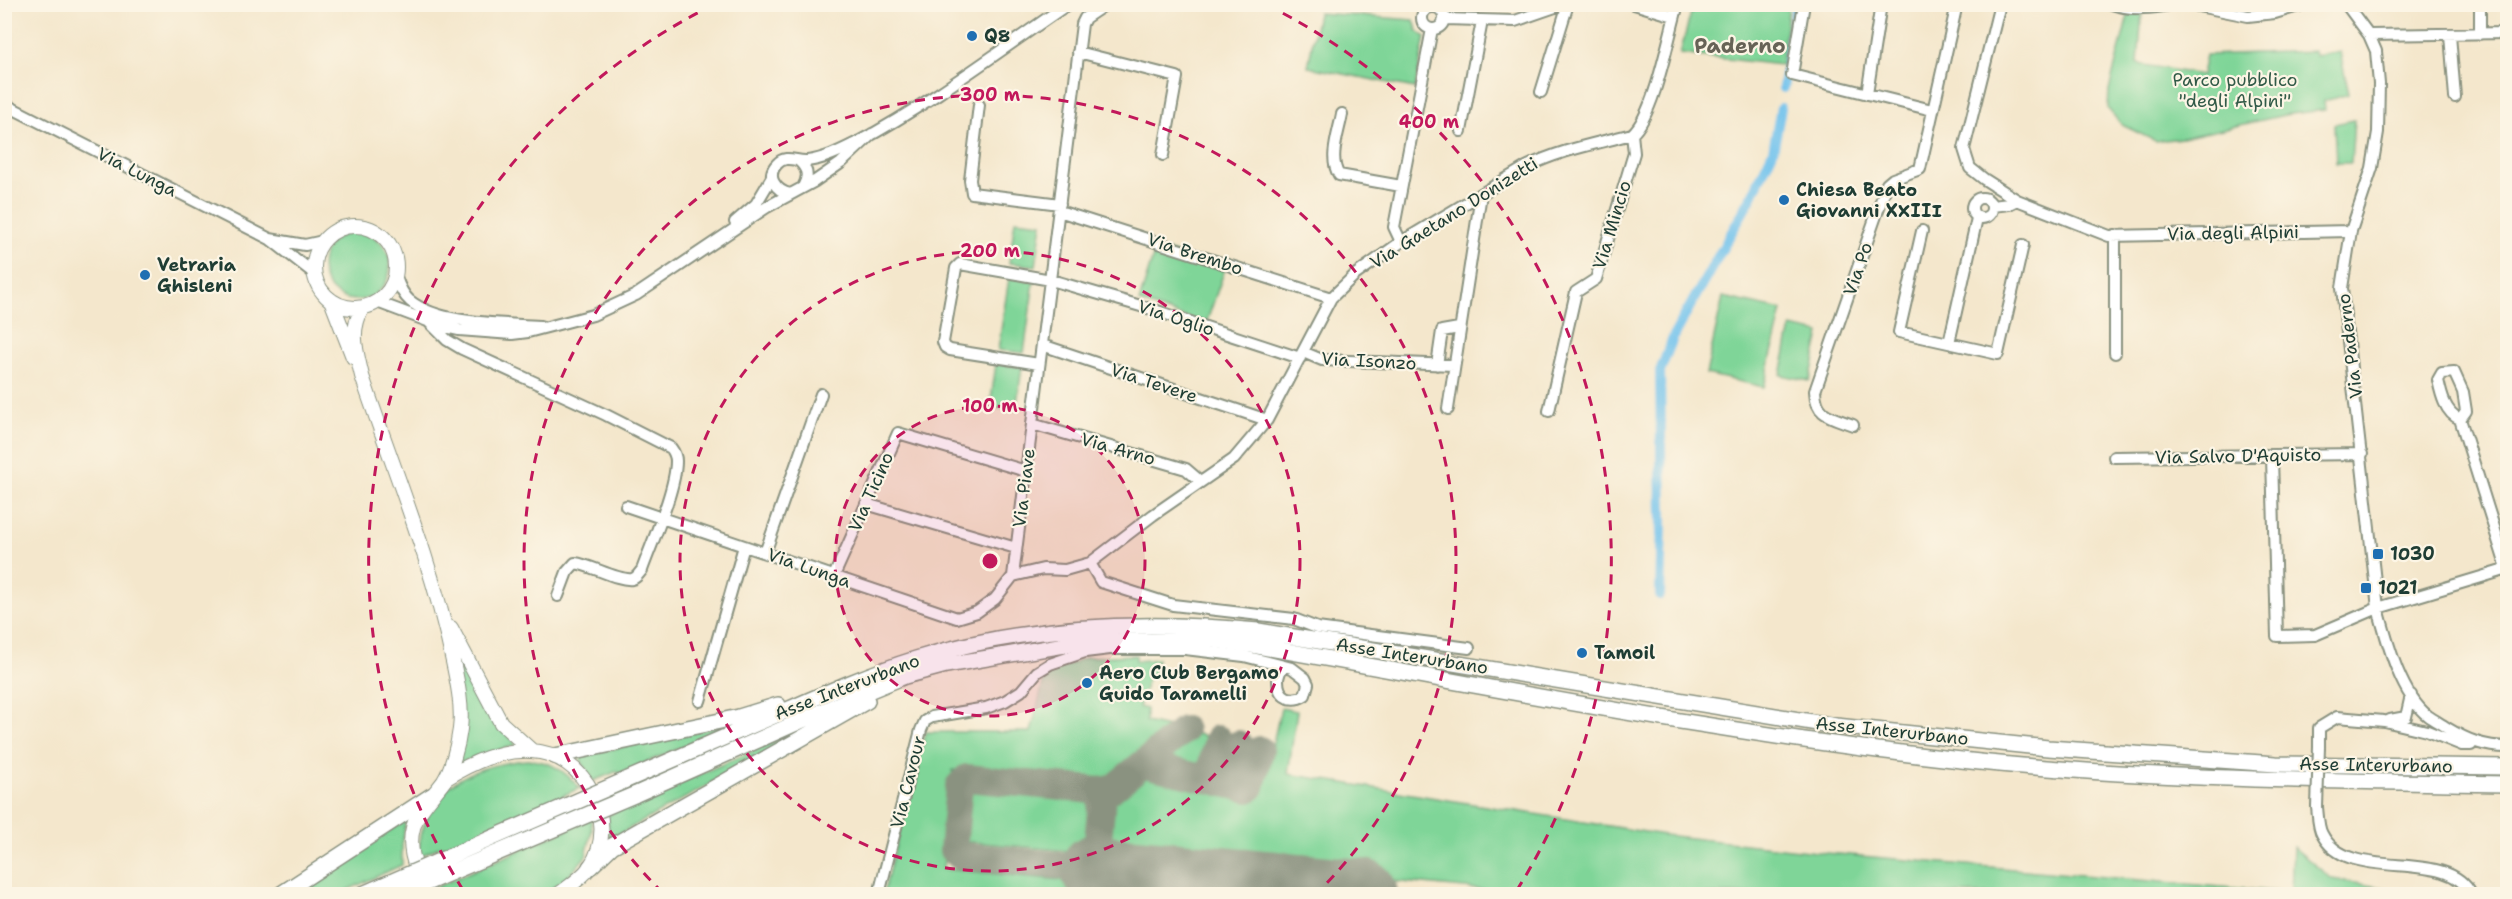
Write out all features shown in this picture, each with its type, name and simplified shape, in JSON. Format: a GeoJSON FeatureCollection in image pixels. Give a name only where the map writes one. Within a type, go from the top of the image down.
{"type":"FeatureCollection","features":[{"type":"Feature","properties":{"kind":"highway","name":"Asse Interurbano"},"geometry":{"type":"LineString","coordinates":[[363,894],[799,705],[906,662],[972,644],[1070,628],[1178,624],[1258,631],[1847,727],[2048,748],[2276,764],[2508,767]]}},
{"type":"Feature","properties":{"kind":"highway","name":"Asse Interurbano"},"geometry":{"type":"LineString","coordinates":[[400,894],[634,795],[905,676],[946,665],[1047,647],[1114,640],[1213,640],[1811,740],[1989,763],[2224,780],[2508,784]]}},
{"type":"Feature","properties":{"kind":"highway"},"geometry":{"type":"LineString","coordinates":[[590,867],[612,846],[870,700],[907,685],[1031,655],[1047,647]]}},
{"type":"Feature","properties":{"kind":"highway"},"geometry":{"type":"LineString","coordinates":[[555,756],[740,717],[781,704],[799,705]]}},
{"type":"Feature","properties":{"kind":"highway"},"geometry":{"type":"LineString","coordinates":[[281,894],[431,796]]}},
{"type":"Feature","properties":{"kind":"main road"},"geometry":{"type":"LineString","coordinates":[[315,274],[315,257],[323,242],[331,234],[348,226],[371,228],[383,236],[392,247],[396,260],[396,277],[390,290],[377,302],[363,308],[343,306],[331,300]]}},
{"type":"Feature","properties":{"kind":"main road","name":"Via Lunga"},"geometry":{"type":"LineString","coordinates":[[315,274],[322,291],[331,300],[349,349],[362,375]]}},
{"type":"Feature","properties":{"kind":"main road"},"geometry":{"type":"LineString","coordinates":[[363,308],[356,320],[354,336],[362,375],[443,613],[458,687],[460,728],[445,779],[431,796],[412,829],[413,862],[420,880],[430,894]]}},
{"type":"Feature","properties":{"kind":"main road"},"geometry":{"type":"LineString","coordinates":[[443,613],[501,723],[532,751]]}},
{"type":"Feature","properties":{"kind":"main road"},"geometry":{"type":"LineString","coordinates":[[445,779],[484,759],[510,752],[532,751],[555,756],[582,774],[598,803],[601,830],[597,851],[590,867],[559,894]]}},
{"type":"Feature","properties":{"kind":"street"},"geometry":{"type":"LineString","coordinates":[[707,246],[756,204],[772,177],[774,168],[782,160],[799,161],[825,157],[872,134],[1068,4]]}},
{"type":"Feature","properties":{"kind":"street","name":"Via Piave"},"geometry":{"type":"LineString","coordinates":[[1013,576],[1082,24],[1085,18],[1106,4]]}},
{"type":"Feature","properties":{"kind":"street"},"geometry":{"type":"LineString","coordinates":[[1444,20],[1515,21],[1566,4]]}},
{"type":"Feature","properties":{"kind":"street"},"geometry":{"type":"LineString","coordinates":[[1541,92],[1566,4]]}},
{"type":"Feature","properties":{"kind":"street"},"geometry":{"type":"LineString","coordinates":[[1634,4],[1674,16]]}},
{"type":"Feature","properties":{"kind":"street"},"geometry":{"type":"LineString","coordinates":[[1632,134],[1642,124],[1647,112],[1678,4]]}},
{"type":"Feature","properties":{"kind":"street"},"geometry":{"type":"LineString","coordinates":[[1804,4],[1792,75],[1932,110]]}},
{"type":"Feature","properties":{"kind":"street"},"geometry":{"type":"LineString","coordinates":[[1867,94],[1881,4]]}},
{"type":"Feature","properties":{"kind":"street","name":"Via Po"},"geometry":{"type":"LineString","coordinates":[[1853,424],[1821,412],[1816,403],[1815,391],[1887,184],[1893,179],[1920,169],[1957,4]]}},
{"type":"Feature","properties":{"kind":"street","name":"Via degli Alpini"},"geometry":{"type":"LineString","coordinates":[[2000,4],[1964,149],[1970,168],[1984,179],[2018,200],[2109,236],[2350,231]]}},
{"type":"Feature","properties":{"kind":"street"},"geometry":{"type":"LineString","coordinates":[[2112,4],[2125,9],[2145,9],[2174,4]]}},
{"type":"Feature","properties":{"kind":"street"},"geometry":{"type":"LineString","coordinates":[[2188,4],[2248,16],[2275,13],[2305,4]]}},
{"type":"Feature","properties":{"kind":"street","name":"Via Paderno"},"geometry":{"type":"LineString","coordinates":[[2346,4],[2369,35],[2376,51],[2379,84],[2378,132],[2372,168],[2350,231],[2342,288],[2378,608],[2392,657],[2411,695],[2426,715],[2466,740],[2492,747]]}},
{"type":"Feature","properties":{"kind":"street"},"geometry":{"type":"LineString","coordinates":[[2480,4],[2480,34]]}},
{"type":"Feature","properties":{"kind":"street"},"geometry":{"type":"LineString","coordinates":[[1435,7],[1444,14],[1444,20],[1438,28],[1432,29],[1423,22],[1423,8],[1435,7]]}},
{"type":"Feature","properties":{"kind":"street"},"geometry":{"type":"LineString","coordinates":[[1461,130],[1482,21]]}},
{"type":"Feature","properties":{"kind":"street"},"geometry":{"type":"LineString","coordinates":[[1401,242],[1394,227],[1432,29]]}},
{"type":"Feature","properties":{"kind":"street"},"geometry":{"type":"LineString","coordinates":[[2369,35],[2508,33]]}},
{"type":"Feature","properties":{"kind":"street"},"geometry":{"type":"LineString","coordinates":[[2450,34],[2455,97]]}},
{"type":"Feature","properties":{"kind":"street"},"geometry":{"type":"LineString","coordinates":[[1078,51],[1177,77],[1163,155]]}},
{"type":"Feature","properties":{"kind":"street","name":"Via Lunga"},"geometry":{"type":"LineString","coordinates":[[4,104],[270,239],[315,274]]}},
{"type":"Feature","properties":{"kind":"street"},"geometry":{"type":"LineString","coordinates":[[979,105],[970,180],[972,192],[1059,208]]}},
{"type":"Feature","properties":{"kind":"street"},"geometry":{"type":"LineString","coordinates":[[1342,114],[1334,159],[1335,169],[1339,175],[1401,186]]}},
{"type":"Feature","properties":{"kind":"street"},"geometry":{"type":"LineString","coordinates":[[377,302],[454,329],[512,334],[578,320],[620,304],[707,246],[841,163],[872,134]]}},
{"type":"Feature","properties":{"kind":"street","name":"Via Gaetano Donizetti"},"geometry":{"type":"LineString","coordinates":[[1013,576],[1043,569],[1065,570],[1090,562],[1200,481],[1234,459],[1267,420],[1331,298],[1355,275],[1401,242],[1546,157],[1575,147],[1632,134]]}},
{"type":"Feature","properties":{"kind":"street","name":"Via Mincio"},"geometry":{"type":"LineString","coordinates":[[1549,411],[1576,292],[1596,279],[1634,153],[1632,134]]}},
{"type":"Feature","properties":{"kind":"street"},"geometry":{"type":"LineString","coordinates":[[799,161],[807,171],[803,187]]}},
{"type":"Feature","properties":{"kind":"street"},"geometry":{"type":"LineString","coordinates":[[772,177],[779,190],[790,194]]}},
{"type":"Feature","properties":{"kind":"street"},"geometry":{"type":"LineString","coordinates":[[1449,409],[1459,328],[1481,194]]}},
{"type":"Feature","properties":{"kind":"street"},"geometry":{"type":"LineString","coordinates":[[1978,198],[1990,201],[1992,206],[1988,216],[1977,218],[1971,208],[1973,202],[1978,198]]}},
{"type":"Feature","properties":{"kind":"street"},"geometry":{"type":"LineString","coordinates":[[1992,206],[2009,204],[2018,200]]}},
{"type":"Feature","properties":{"kind":"street","name":"Via Brembo"},"geometry":{"type":"LineString","coordinates":[[1059,208],[1331,298]]}},
{"type":"Feature","properties":{"kind":"street"},"geometry":{"type":"LineString","coordinates":[[1949,343],[1977,218]]}},
{"type":"Feature","properties":{"kind":"street"},"geometry":{"type":"LineString","coordinates":[[1922,231],[1899,332],[1998,354],[2023,244]]}},
{"type":"Feature","properties":{"kind":"street"},"geometry":{"type":"LineString","coordinates":[[2115,236],[2115,353]]}},
{"type":"Feature","properties":{"kind":"street","name":"Via Lunga"},"geometry":{"type":"LineString","coordinates":[[270,239],[305,245],[323,242]]}},
{"type":"Feature","properties":{"kind":"street"},"geometry":{"type":"LineString","coordinates":[[1039,364],[950,350],[943,342],[956,268],[960,264],[1051,280]]}},
{"type":"Feature","properties":{"kind":"street"},"geometry":{"type":"LineString","coordinates":[[396,277],[409,300],[437,314],[465,320],[546,327]]}},
{"type":"Feature","properties":{"kind":"street","name":"Via Oglio"},"geometry":{"type":"LineString","coordinates":[[1051,280],[1301,355]]}},
{"type":"Feature","properties":{"kind":"street"},"geometry":{"type":"LineString","coordinates":[[429,322],[439,334],[456,345],[671,448],[676,459],[674,473],[642,570],[633,579],[575,563],[567,572],[558,596]]}},
{"type":"Feature","properties":{"kind":"street","name":"Via Isonzo"},"geometry":{"type":"LineString","coordinates":[[1437,364],[1442,331],[1459,328]]}},
{"type":"Feature","properties":{"kind":"street"},"geometry":{"type":"LineString","coordinates":[[454,329],[456,345]]}},
{"type":"Feature","properties":{"kind":"street","name":"Via Tevere"},"geometry":{"type":"LineString","coordinates":[[1042,345],[1267,420]]}},
{"type":"Feature","properties":{"kind":"street","name":"Via Isonzo"},"geometry":{"type":"LineString","coordinates":[[1301,355],[1322,360],[1454,365]]}},
{"type":"Feature","properties":{"kind":"street"},"geometry":{"type":"LineString","coordinates":[[765,553],[821,393]]}},
{"type":"Feature","properties":{"kind":"street"},"geometry":{"type":"LineString","coordinates":[[2272,457],[2277,636],[2315,635],[2378,608],[2507,570],[2460,419]]}},
{"type":"Feature","properties":{"kind":"street","name":"Via Arno"},"geometry":{"type":"LineString","coordinates":[[1032,424],[1186,469],[1200,481]]}},
{"type":"Feature","properties":{"kind":"street","name":"Via Ticino"},"geometry":{"type":"LineString","coordinates":[[834,576],[898,433],[1026,471]]}},
{"type":"Feature","properties":{"kind":"street","name":"Via Salvo D'Aquisto"},"geometry":{"type":"LineString","coordinates":[[2114,457],[2272,457],[2362,454]]}},
{"type":"Feature","properties":{"kind":"street"},"geometry":{"type":"LineString","coordinates":[[866,504],[1016,548]]}},
{"type":"Feature","properties":{"kind":"street","name":"Via Lunga"},"geometry":{"type":"LineString","coordinates":[[626,506],[957,618],[977,612],[995,599],[1013,576]]}},
{"type":"Feature","properties":{"kind":"street"},"geometry":{"type":"LineString","coordinates":[[700,701],[744,546]]}},
{"type":"Feature","properties":{"kind":"street"},"geometry":{"type":"LineString","coordinates":[[1090,562],[1101,582],[1173,605],[1294,619],[1317,628],[1469,648]]}},
{"type":"Feature","properties":{"kind":"street","name":"Via Cavour"},"geometry":{"type":"LineString","coordinates":[[879,894],[921,730],[925,722],[932,717],[986,708],[1005,701],[1021,690],[1037,672],[1066,657],[1085,652],[1185,649],[1244,656],[1282,666]]}},
{"type":"Feature","properties":{"kind":"street"},"geometry":{"type":"LineString","coordinates":[[2406,717],[2411,695]]}},
{"type":"Feature","properties":{"kind":"street","name":"Via Paderno"},"geometry":{"type":"LineString","coordinates":[[2384,721],[2426,715]]}},
{"type":"Feature","properties":{"kind":"street","name":"Via Paderno"},"geometry":{"type":"LineString","coordinates":[[2471,894],[2460,881],[2444,872],[2360,861],[2335,851],[2321,834],[2317,807],[2319,728],[2337,717],[2384,721],[2427,731],[2462,745],[2508,747]]}},
{"type":"Feature","properties":{"kind":"street"},"geometry":{"type":"LineString","coordinates":[[2427,731],[2441,724]]}},
{"type":"Feature","properties":{"kind":"green space"},"geometry":{"type":"Polygon","coordinates":[[[1693,5],[1789,5],[1781,65],[1680,54],[1693,5]]]}},
{"type":"Feature","properties":{"kind":"green space","name":"Parco pubblico \"degli Alpini\""},"geometry":{"type":"Polygon","coordinates":[[[2142,12],[2138,64],[2202,75],[2206,55],[2314,51],[2315,56],[2340,52],[2349,94],[2324,101],[2325,110],[2289,114],[2182,138],[2155,141],[2122,125],[2108,109],[2109,90],[2128,16],[2142,12]]]}},
{"type":"Feature","properties":{"kind":"green space"},"geometry":{"type":"Polygon","coordinates":[[[1318,13],[1414,20],[1417,30],[1425,37],[1415,88],[1308,67],[1318,13]]]}},
{"type":"Feature","properties":{"kind":"green space"},"geometry":{"type":"Polygon","coordinates":[[[2354,120],[2351,163],[2336,163],[2334,124],[2354,120]]]}},
{"type":"Feature","properties":{"kind":"green space"},"geometry":{"type":"Polygon","coordinates":[[[1015,220],[1042,223],[1036,266],[1009,263],[1015,220]]]}},
{"type":"Feature","properties":{"kind":"green space"},"geometry":{"type":"Polygon","coordinates":[[[363,232],[375,238],[384,247],[390,259],[388,279],[380,290],[363,300],[349,300],[332,290],[324,279],[322,259],[332,242],[343,234],[363,232]]]}},
{"type":"Feature","properties":{"kind":"green space"},"geometry":{"type":"Polygon","coordinates":[[[1156,247],[1225,269],[1206,324],[1139,302],[1156,247]]]}},
{"type":"Feature","properties":{"kind":"green space"},"geometry":{"type":"Polygon","coordinates":[[[1009,278],[1034,281],[1024,353],[998,350],[1009,278]]]}},
{"type":"Feature","properties":{"kind":"green space"},"geometry":{"type":"Polygon","coordinates":[[[1723,297],[1782,310],[1764,387],[1706,374],[1723,297]]]}},
{"type":"Feature","properties":{"kind":"green space"},"geometry":{"type":"Polygon","coordinates":[[[1791,327],[1820,333],[1810,381],[1781,375],[1791,327]]]}},
{"type":"Feature","properties":{"kind":"green space"},"geometry":{"type":"Polygon","coordinates":[[[996,364],[1022,367],[1016,410],[990,407],[996,364]]]}},
{"type":"Feature","properties":{"kind":"green space"},"geometry":{"type":"Polygon","coordinates":[[[1136,655],[1136,661],[1158,659],[1153,675],[1149,676],[1139,707],[1146,709],[1146,722],[1177,729],[1120,777],[1106,784],[953,770],[943,869],[1215,894],[883,894],[926,732],[1031,732],[1045,674],[1087,657],[1136,655]]]}},
{"type":"Feature","properties":{"kind":"green space"},"geometry":{"type":"Polygon","coordinates":[[[461,661],[516,745],[459,763],[458,668],[461,661]]]}},
{"type":"Feature","properties":{"kind":"green space"},"geometry":{"type":"Polygon","coordinates":[[[1281,708],[1297,711],[1288,774],[1664,835],[1826,853],[2291,893],[2293,847],[2332,879],[2419,894],[1526,894],[1105,853],[1103,839],[1106,818],[1112,801],[1122,789],[1145,770],[1254,797],[1265,751],[1271,752],[1281,708]]]}},
{"type":"Feature","properties":{"kind":"green space"},"geometry":{"type":"Polygon","coordinates":[[[741,722],[619,774],[618,771],[593,781],[580,759],[584,755],[741,722]]]}},
{"type":"Feature","properties":{"kind":"green space"},"geometry":{"type":"Polygon","coordinates":[[[1190,732],[1213,738],[1206,766],[1197,771],[1155,761],[1190,732]]]}},
{"type":"Feature","properties":{"kind":"green space"},"geometry":{"type":"Polygon","coordinates":[[[790,735],[791,740],[612,838],[609,837],[607,816],[790,735]]]}},
{"type":"Feature","properties":{"kind":"green space"},"geometry":{"type":"Polygon","coordinates":[[[1224,740],[1234,743],[1227,771],[1219,777],[1214,776],[1224,740]]]}},
{"type":"Feature","properties":{"kind":"green space"},"geometry":{"type":"Polygon","coordinates":[[[1244,746],[1255,748],[1247,777],[1240,781],[1236,780],[1244,746]]]}},
{"type":"Feature","properties":{"kind":"green space"},"geometry":{"type":"Polygon","coordinates":[[[527,760],[550,764],[569,776],[580,788],[562,796],[563,799],[418,857],[421,834],[428,814],[438,798],[450,786],[484,768],[527,760]]]}},
{"type":"Feature","properties":{"kind":"green space"},"geometry":{"type":"Polygon","coordinates":[[[968,785],[1080,795],[1091,806],[1093,813],[1089,853],[962,841],[958,835],[964,790],[968,785]]]}},
{"type":"Feature","properties":{"kind":"green space"},"geometry":{"type":"Polygon","coordinates":[[[591,819],[592,830],[586,856],[567,878],[544,894],[443,894],[436,887],[591,819]]]}},
{"type":"Feature","properties":{"kind":"green space"},"geometry":{"type":"Polygon","coordinates":[[[406,820],[402,865],[339,894],[286,894],[406,820]]]}},
{"type":"Feature","properties":{"kind":"waterway"},"geometry":{"type":"LineString","coordinates":[[1783,88],[1797,4]]}},
{"type":"Feature","properties":{"kind":"waterway"},"geometry":{"type":"LineString","coordinates":[[1660,595],[1662,521],[1660,371],[1675,333],[1752,196],[1773,151],[1781,108]]}},
{"type":"Feature","properties":{"kind":"taxiway"},"geometry":{"type":"LineString","coordinates":[[1103,791],[1095,869],[960,856],[953,850],[959,786],[967,778],[1103,791],[1112,789],[1184,730]]}},
{"type":"Feature","properties":{"kind":"taxiway"},"geometry":{"type":"LineString","coordinates":[[1206,779],[1209,776],[1218,739]]}},
{"type":"Feature","properties":{"kind":"taxiway"},"geometry":{"type":"LineString","coordinates":[[1227,784],[1230,782],[1239,744]]}},
{"type":"Feature","properties":{"kind":"taxiway"},"geometry":{"type":"LineString","coordinates":[[1144,764],[1248,789],[1251,787],[1260,750]]}},
{"type":"Feature","properties":{"kind":"runway"},"geometry":{"type":"LineString","coordinates":[[1095,869],[1363,894]]}},
{"type":"Feature","properties":{"kind":"place","name":"Q8"},"geometry":{"type":"Point","coordinates":[972,36]}},
{"type":"Feature","properties":{"kind":"place","name":"Chiesa Beato Giovanni XXIII"},"geometry":{"type":"Point","coordinates":[1784,200]}},
{"type":"Feature","properties":{"kind":"place","name":"Vetraria Ghisleni"},"geometry":{"type":"Point","coordinates":[145,275]}},
{"type":"Feature","properties":{"kind":"place","name":"1030"},"geometry":{"type":"Point","coordinates":[2378,554]}},
{"type":"Feature","properties":{"kind":"place","name":"1021"},"geometry":{"type":"Point","coordinates":[2366,588]}},
{"type":"Feature","properties":{"kind":"place","name":"Tamoil"},"geometry":{"type":"Point","coordinates":[1582,653]}},
{"type":"Feature","properties":{"kind":"place","name":"Aero Club Bergamo Guido Taramelli"},"geometry":{"type":"Point","coordinates":[1087,683]}},
{"type":"Feature","properties":{"kind":"district","name":"Paderno"},"geometry":{"type":"Point","coordinates":[1740,46]}}]}
